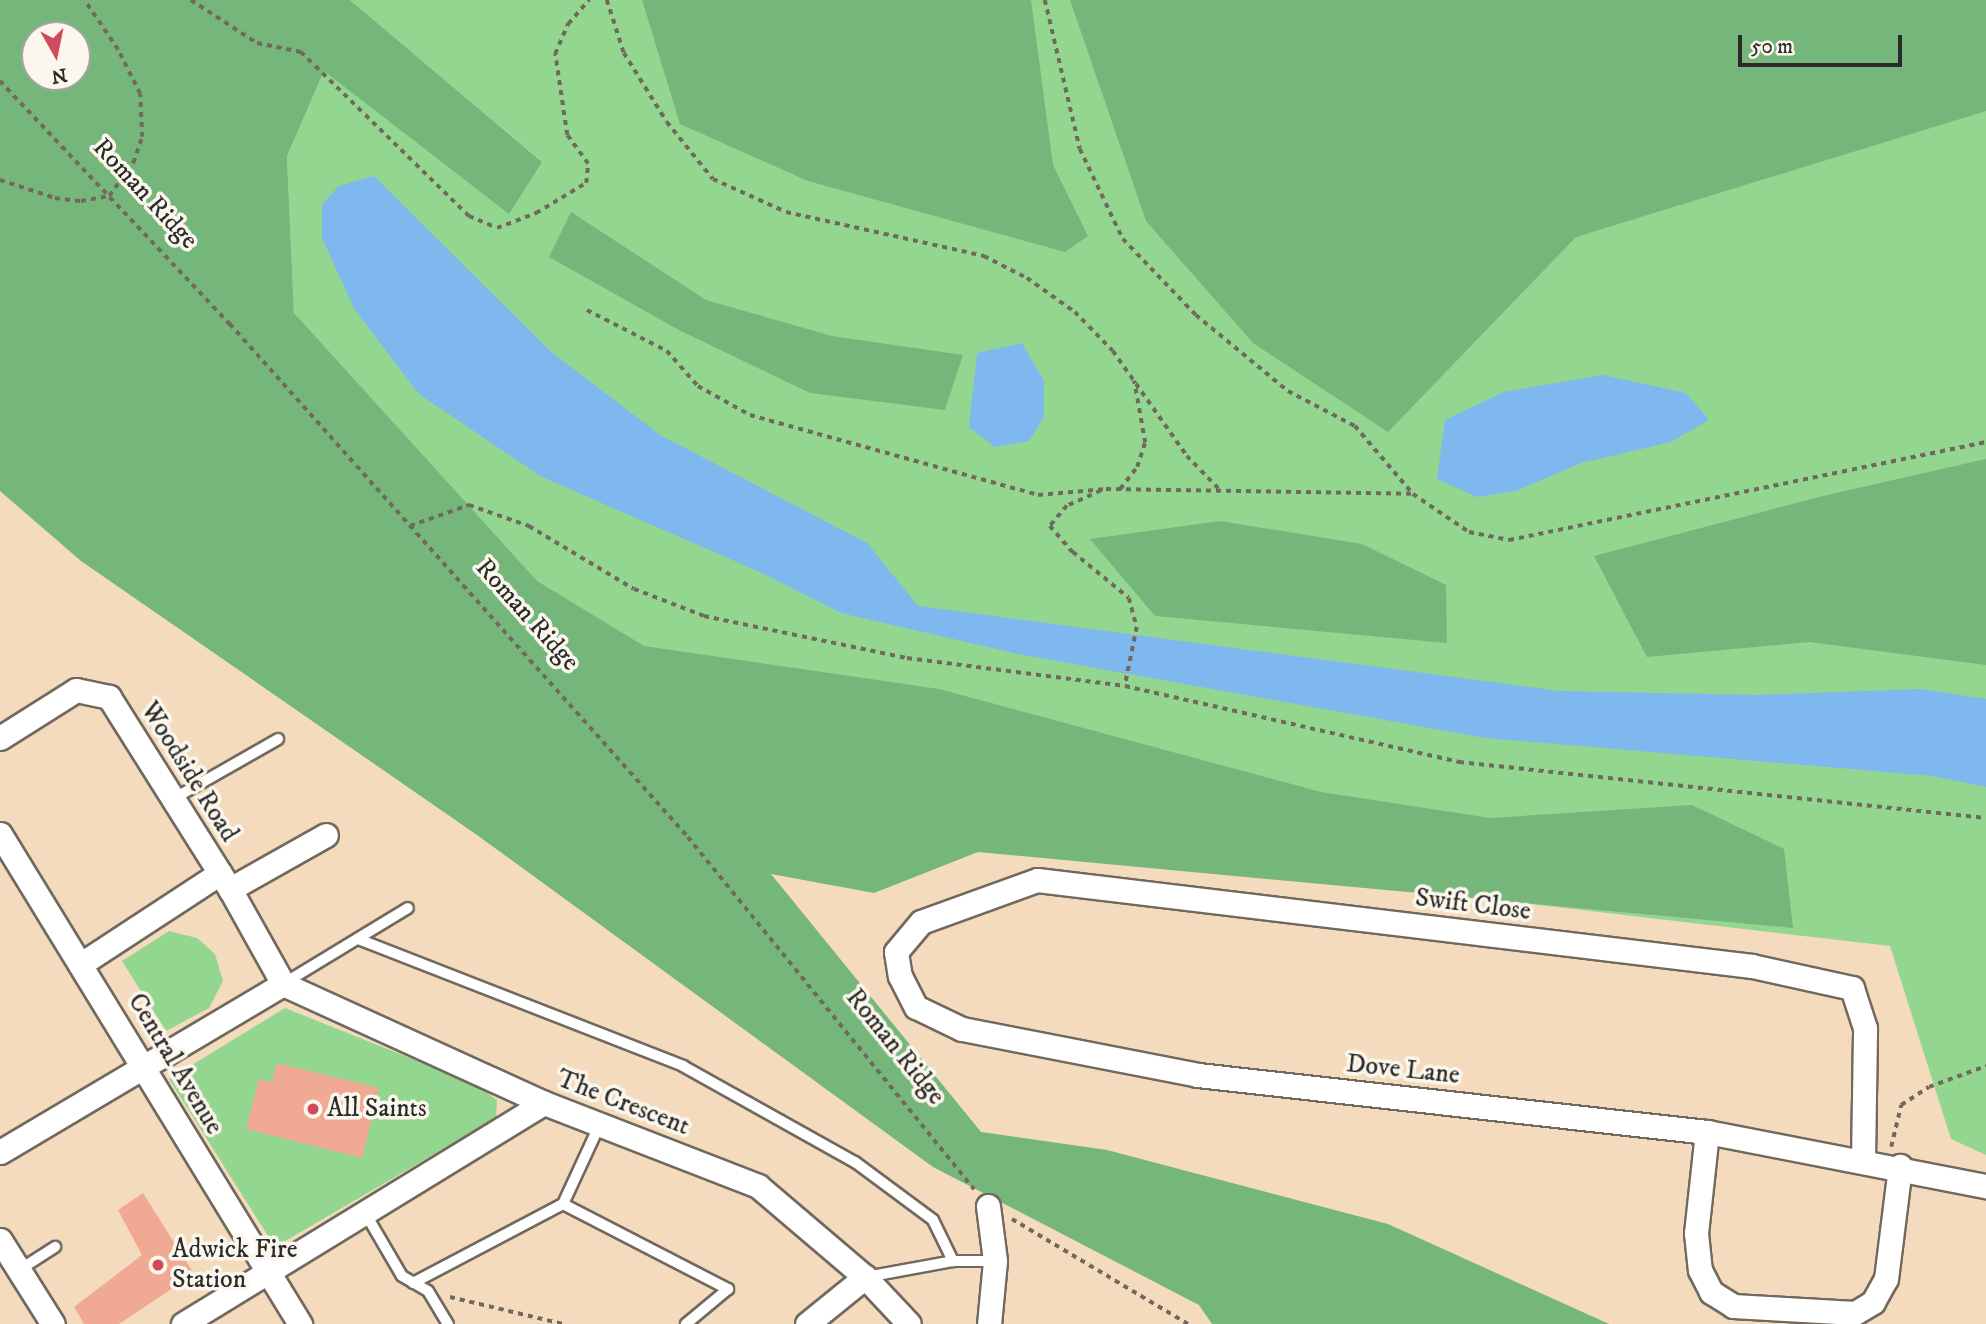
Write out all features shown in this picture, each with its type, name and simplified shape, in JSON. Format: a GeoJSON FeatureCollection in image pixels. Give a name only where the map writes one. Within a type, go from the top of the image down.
{"type":"FeatureCollection","features":[{"type":"Feature","properties":{"kind":"street","name":"Woodside Road"},"geometry":{"type":"LineString","coordinates":[[0,738],[76,690],[109,697],[225,881],[283,984]]}},
{"type":"Feature","properties":{"kind":"street","name":"Central Avenue"},"geometry":{"type":"LineString","coordinates":[[0,834],[300,1324]]}},
{"type":"Feature","properties":{"kind":"street"},"geometry":{"type":"LineString","coordinates":[[81,964],[225,881],[326,835]]}},
{"type":"Feature","properties":{"kind":"street","name":"Swift Close"},"geometry":{"type":"LineString","coordinates":[[921,922],[1037,880],[1752,967],[1852,988],[1865,1028],[1863,1160]]}},
{"type":"Feature","properties":{"kind":"street","name":"Dove Lane"},"geometry":{"type":"LineString","coordinates":[[921,922],[896,952],[900,976],[916,1007],[962,1029],[1198,1075],[1707,1132],[1894,1165],[1986,1186]]}},
{"type":"Feature","properties":{"kind":"street"},"geometry":{"type":"LineString","coordinates":[[0,1152],[283,984]]}},
{"type":"Feature","properties":{"kind":"street","name":"The Crescent"},"geometry":{"type":"LineString","coordinates":[[283,984],[544,1103],[758,1186],[865,1277],[909,1324]]}},
{"type":"Feature","properties":{"kind":"street"},"geometry":{"type":"LineString","coordinates":[[183,1324],[267,1270],[544,1103]]}},
{"type":"Feature","properties":{"kind":"street"},"geometry":{"type":"LineString","coordinates":[[1707,1132],[1696,1233],[1700,1270],[1711,1292],[1733,1306],[1856,1313],[1873,1301],[1886,1279],[1894,1165]]}},
{"type":"Feature","properties":{"kind":"street"},"geometry":{"type":"LineString","coordinates":[[988,1206],[995,1261],[989,1324]]}},
{"type":"Feature","properties":{"kind":"street"},"geometry":{"type":"LineString","coordinates":[[0,1240],[52,1324]]}},
{"type":"Feature","properties":{"kind":"street"},"geometry":{"type":"LineString","coordinates":[[809,1323],[865,1277]]}},
{"type":"Feature","properties":{"kind":"lane"},"geometry":{"type":"LineString","coordinates":[[173,799],[278,739]]}},
{"type":"Feature","properties":{"kind":"lane"},"geometry":{"type":"LineString","coordinates":[[283,984],[408,908]]}},
{"type":"Feature","properties":{"kind":"lane"},"geometry":{"type":"LineString","coordinates":[[358,939],[683,1066],[855,1162],[933,1220],[953,1261]]}},
{"type":"Feature","properties":{"kind":"lane"},"geometry":{"type":"LineString","coordinates":[[413,1283],[563,1204],[600,1124]]}},
{"type":"Feature","properties":{"kind":"lane"},"geometry":{"type":"LineString","coordinates":[[563,1204],[728,1289],[686,1324]]}},
{"type":"Feature","properties":{"kind":"lane"},"geometry":{"type":"LineString","coordinates":[[364,1211],[402,1276],[428,1291],[447,1324]]}},
{"type":"Feature","properties":{"kind":"lane"},"geometry":{"type":"LineString","coordinates":[[19,1270],[55,1247]]}},
{"type":"Feature","properties":{"kind":"lane"},"geometry":{"type":"LineString","coordinates":[[865,1277],[953,1261],[995,1261]]}},
{"type":"Feature","properties":{"kind":"path"},"geometry":{"type":"LineString","coordinates":[[0,180],[55,198],[109,196],[133,163],[142,137],[140,94],[118,50],[85,0]]}},
{"type":"Feature","properties":{"kind":"path"},"geometry":{"type":"LineString","coordinates":[[191,0],[257,43],[302,52],[468,216],[497,228],[536,213],[586,183],[588,164],[567,135],[555,54],[568,24],[589,0]]}},
{"type":"Feature","properties":{"kind":"path"},"geometry":{"type":"LineString","coordinates":[[607,0],[624,53],[667,122],[713,179],[786,212],[984,256],[1027,278],[1075,312],[1133,378],[1188,456],[1221,491]]}},
{"type":"Feature","properties":{"kind":"path"},"geometry":{"type":"LineString","coordinates":[[1045,0],[1080,149],[1123,239],[1196,314],[1288,391],[1355,426],[1413,494],[1469,532],[1509,540],[1986,442]]}},
{"type":"Feature","properties":{"kind":"path","name":"Roman Ridge"},"geometry":{"type":"LineString","coordinates":[[0,81],[109,196],[410,526],[688,837],[988,1206],[1188,1324]]}},
{"type":"Feature","properties":{"kind":"path"},"geometry":{"type":"LineString","coordinates":[[587,310],[667,351],[698,386],[750,415],[1038,495],[1106,489],[1413,494]]}},
{"type":"Feature","properties":{"kind":"path"},"geometry":{"type":"LineString","coordinates":[[1120,489],[1138,467],[1145,443],[1133,378]]}},
{"type":"Feature","properties":{"kind":"path"},"geometry":{"type":"LineString","coordinates":[[1106,489],[1067,506],[1050,526],[1073,552],[1129,598],[1137,627],[1125,686]]}},
{"type":"Feature","properties":{"kind":"path"},"geometry":{"type":"LineString","coordinates":[[410,526],[469,505],[529,526],[634,589],[704,616],[907,659],[1125,686],[1459,762],[1986,818]]}},
{"type":"Feature","properties":{"kind":"path"},"geometry":{"type":"LineString","coordinates":[[1894,1165],[1901,1105],[1929,1087],[1986,1066]]}},
{"type":"Feature","properties":{"kind":"path"},"geometry":{"type":"LineString","coordinates":[[428,1291],[563,1324]]}},
{"type":"Feature","properties":{"kind":"green space"},"geometry":{"type":"Polygon","coordinates":[[[0,0],[350,0],[542,162],[509,214],[324,71],[287,156],[294,313],[537,581],[644,646],[939,689],[1321,792],[1490,818],[1692,805],[1784,849],[1793,928],[978,852],[874,893],[771,874],[981,1132],[1107,1150],[1388,1224],[1609,1324],[1212,1324],[1199,1305],[933,1167],[477,835],[81,561],[0,491],[0,0]]]}},
{"type":"Feature","properties":{"kind":"green space"},"geometry":{"type":"Polygon","coordinates":[[[350,0],[1986,0],[1986,1155],[1951,1139],[1890,946],[672,804],[294,313],[287,156],[324,71],[540,160],[350,0]]]}},
{"type":"Feature","properties":{"kind":"green space"},"geometry":{"type":"Polygon","coordinates":[[[642,0],[1031,0],[1053,165],[1088,236],[1065,252],[808,181],[680,124],[642,0]]]}},
{"type":"Feature","properties":{"kind":"green space"},"geometry":{"type":"Polygon","coordinates":[[[1070,0],[1986,0],[1986,111],[1576,237],[1388,432],[1253,343],[1146,221],[1070,0]]]}},
{"type":"Feature","properties":{"kind":"green space"},"geometry":{"type":"Polygon","coordinates":[[[571,212],[706,300],[832,336],[963,355],[945,410],[810,393],[679,330],[549,257],[571,212]]]}},
{"type":"Feature","properties":{"kind":"green space"},"geometry":{"type":"Polygon","coordinates":[[[1986,459],[1986,665],[1809,642],[1647,657],[1594,556],[1831,494],[1986,459]]]}},
{"type":"Feature","properties":{"kind":"green space"},"geometry":{"type":"Polygon","coordinates":[[[1220,521],[1362,544],[1446,585],[1447,643],[1155,616],[1090,539],[1220,521]]]}},
{"type":"Feature","properties":{"kind":"green space"},"geometry":{"type":"Polygon","coordinates":[[[169,931],[197,938],[215,954],[223,981],[209,1008],[166,1031],[122,961],[169,931]]]}},
{"type":"Feature","properties":{"kind":"green space"},"geometry":{"type":"Polygon","coordinates":[[[285,1008],[475,1084],[497,1100],[496,1118],[275,1247],[169,1079],[285,1008]]]}},
{"type":"Feature","properties":{"kind":"water"},"geometry":{"type":"Polygon","coordinates":[[[374,176],[550,351],[660,435],[867,543],[918,606],[1559,691],[1757,695],[1921,689],[1986,699],[1986,787],[1933,776],[1485,738],[1018,654],[841,613],[762,573],[542,477],[419,394],[355,310],[322,238],[322,205],[339,186],[374,176]]]}},
{"type":"Feature","properties":{"kind":"water"},"geometry":{"type":"Polygon","coordinates":[[[1022,343],[1044,381],[1044,417],[1029,441],[995,447],[969,427],[977,353],[1022,343]]]}},
{"type":"Feature","properties":{"kind":"water"},"geometry":{"type":"Polygon","coordinates":[[[1603,375],[1686,393],[1709,420],[1671,442],[1581,463],[1516,491],[1477,497],[1437,479],[1445,420],[1504,392],[1603,375]]]}},
{"type":"Feature","properties":{"kind":"building","name":"All Saints"},"geometry":{"type":"Polygon","coordinates":[[[277,1063],[379,1088],[362,1158],[246,1129],[259,1079],[272,1082],[277,1063]]]}},
{"type":"Feature","properties":{"kind":"building","name":"Adwick Fire Station"},"geometry":{"type":"Polygon","coordinates":[[[143,1193],[194,1274],[119,1324],[84,1324],[74,1307],[142,1255],[118,1210],[143,1193]]]}},
{"type":"Feature","properties":{"kind":"place","name":"All Saints"},"geometry":{"type":"Point","coordinates":[313,1109]}},
{"type":"Feature","properties":{"kind":"place","name":"Adwick Fire Station"},"geometry":{"type":"Point","coordinates":[158,1265]}}]}
